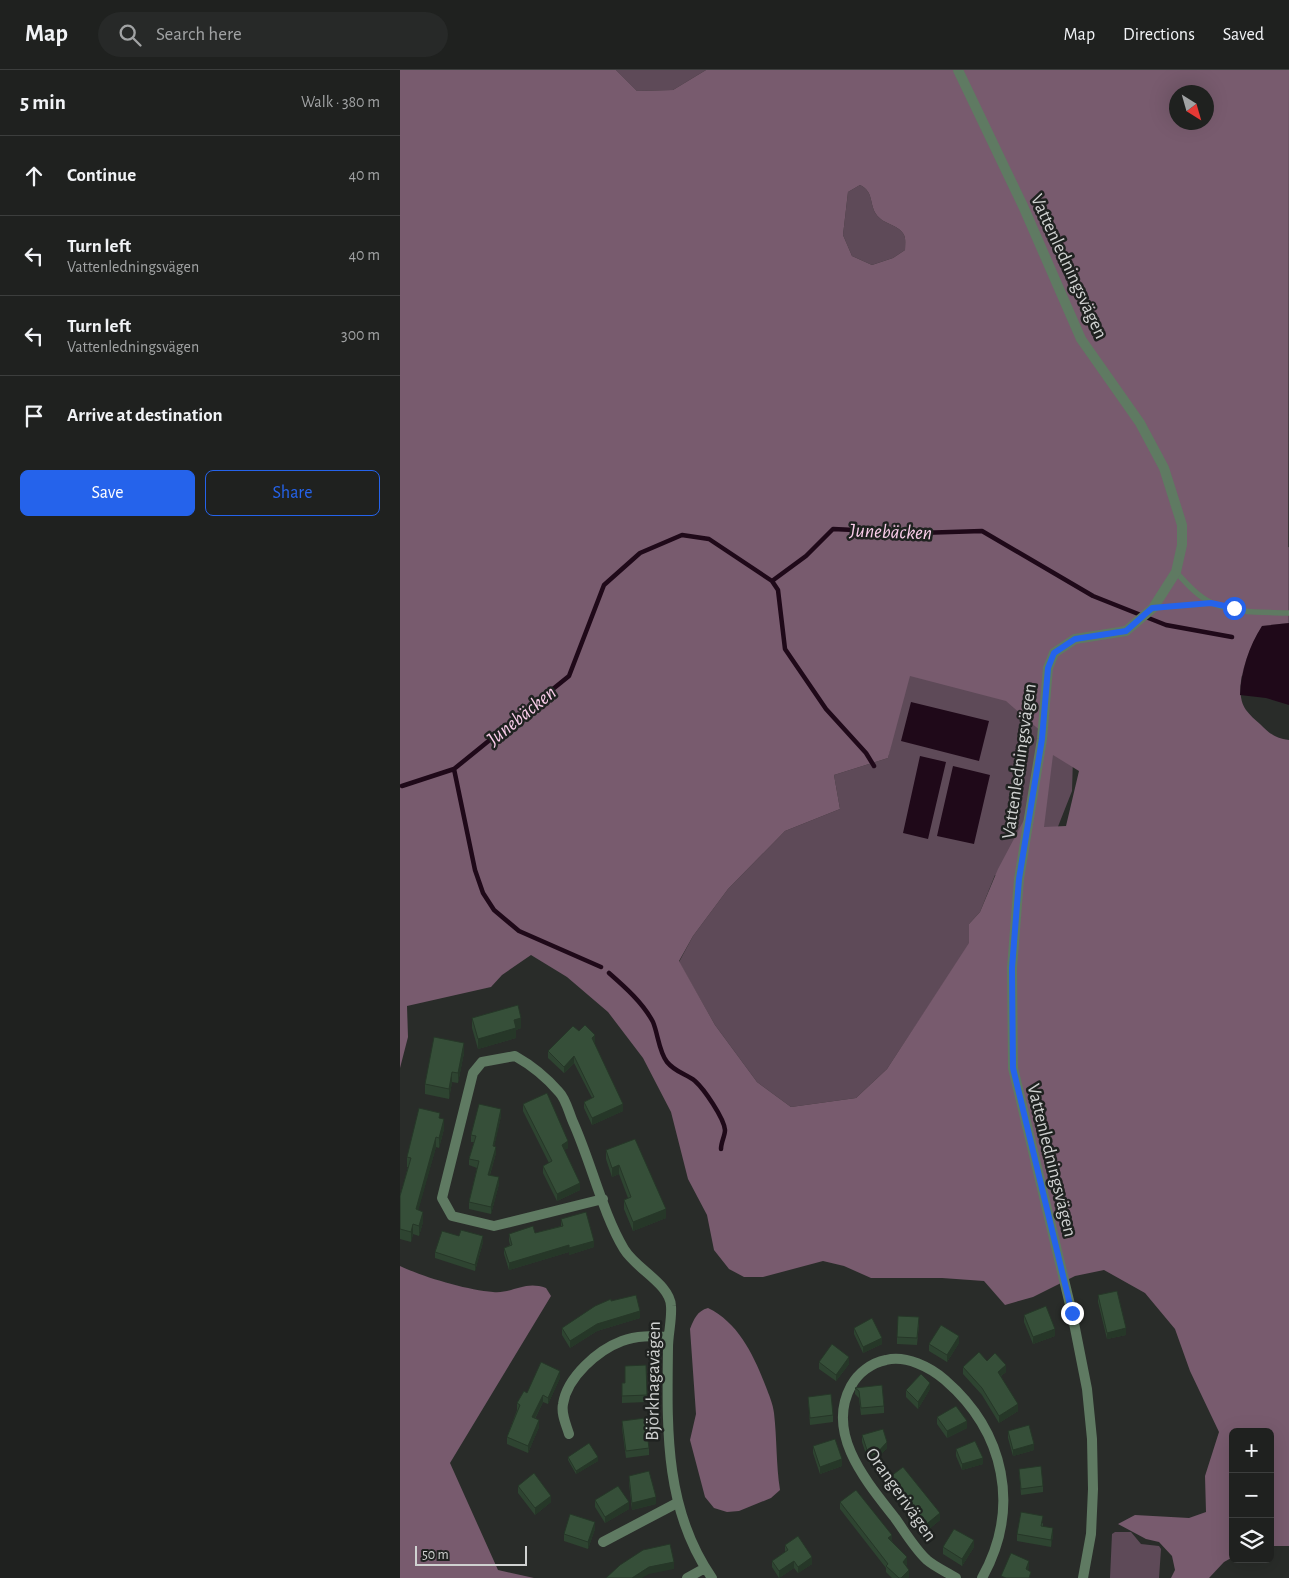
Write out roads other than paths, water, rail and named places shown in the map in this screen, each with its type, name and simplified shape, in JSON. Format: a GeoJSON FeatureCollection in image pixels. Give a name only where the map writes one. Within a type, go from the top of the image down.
{"type":"FeatureCollection","features":[{"type":"Feature","properties":{"kind":"street","name":"Vattenledningsvägen"},"geometry":{"type":"LineString","coordinates":[[958,70],[1023,206],[1081,339],[1140,423],[1164,468],[1182,524],[1182,545],[1176,572],[1152,608],[1134,626],[1117,633],[1075,639],[1054,653],[1048,668],[1042,739],[1019,879],[1012,968],[1013,1068],[1072,1313],[1087,1389],[1092,1439],[1092,1489],[1091,1534],[1084,1578]]}},
{"type":"Feature","properties":{"kind":"street","name":"Björkhagavägen"},"geometry":{"type":"LineString","coordinates":[[603,1199],[494,1226],[452,1216],[442,1198],[472,1073],[482,1062],[515,1056],[526,1062],[560,1093],[588,1154],[603,1199],[624,1250],[641,1270],[664,1288],[668,1296],[671,1306],[668,1337],[666,1430],[670,1468],[677,1503],[705,1568],[712,1578]]}},
{"type":"Feature","properties":{"kind":"street"},"geometry":{"type":"LineString","coordinates":[[569,1434],[563,1415],[563,1403],[567,1392],[580,1372],[592,1359],[621,1341],[640,1336],[668,1337]]}},
{"type":"Feature","properties":{"kind":"street","name":"Orangerivägen"},"geometry":{"type":"LineString","coordinates":[[956,1578],[928,1561],[857,1469],[848,1445],[843,1414],[847,1395],[856,1377],[871,1366],[887,1359],[903,1359],[937,1374],[963,1397],[978,1415],[990,1436],[1003,1482],[1004,1508],[1000,1534],[991,1563],[982,1578]]}},
{"type":"Feature","properties":{"kind":"street"},"geometry":{"type":"LineString","coordinates":[[603,1542],[677,1503]]}},
{"type":"Feature","properties":{"kind":"street"},"geometry":{"type":"LineString","coordinates":[[687,1578],[705,1568]]}},
{"type":"Feature","properties":{"kind":"lane"},"geometry":{"type":"LineString","coordinates":[[1176,572],[1191,588],[1211,603]]}},
{"type":"Feature","properties":{"kind":"lane"},"geometry":{"type":"LineString","coordinates":[[1152,608],[1211,603],[1253,612],[1289,613]]}},
{"type":"Feature","properties":{"kind":"waterway","name":"Junebäcken"},"geometry":{"type":"LineString","coordinates":[[402,786],[454,769],[569,676],[604,585],[640,553],[682,535],[709,539],[772,581],[806,556],[833,529],[919,533],[982,531],[1093,596],[1166,625],[1232,637]]}},
{"type":"Feature","properties":{"kind":"waterway"},"geometry":{"type":"LineString","coordinates":[[772,581],[778,590],[785,649],[826,709],[866,753],[874,766]]}},
{"type":"Feature","properties":{"kind":"waterway"},"geometry":{"type":"LineString","coordinates":[[454,769],[475,870],[483,893],[494,910],[519,931],[601,967]]}},
{"type":"Feature","properties":{"kind":"waterway"},"geometry":{"type":"LineString","coordinates":[[609,973],[633,996],[649,1015],[667,1062],[673,1068],[695,1081],[713,1104],[725,1130],[721,1149]]}}]}
